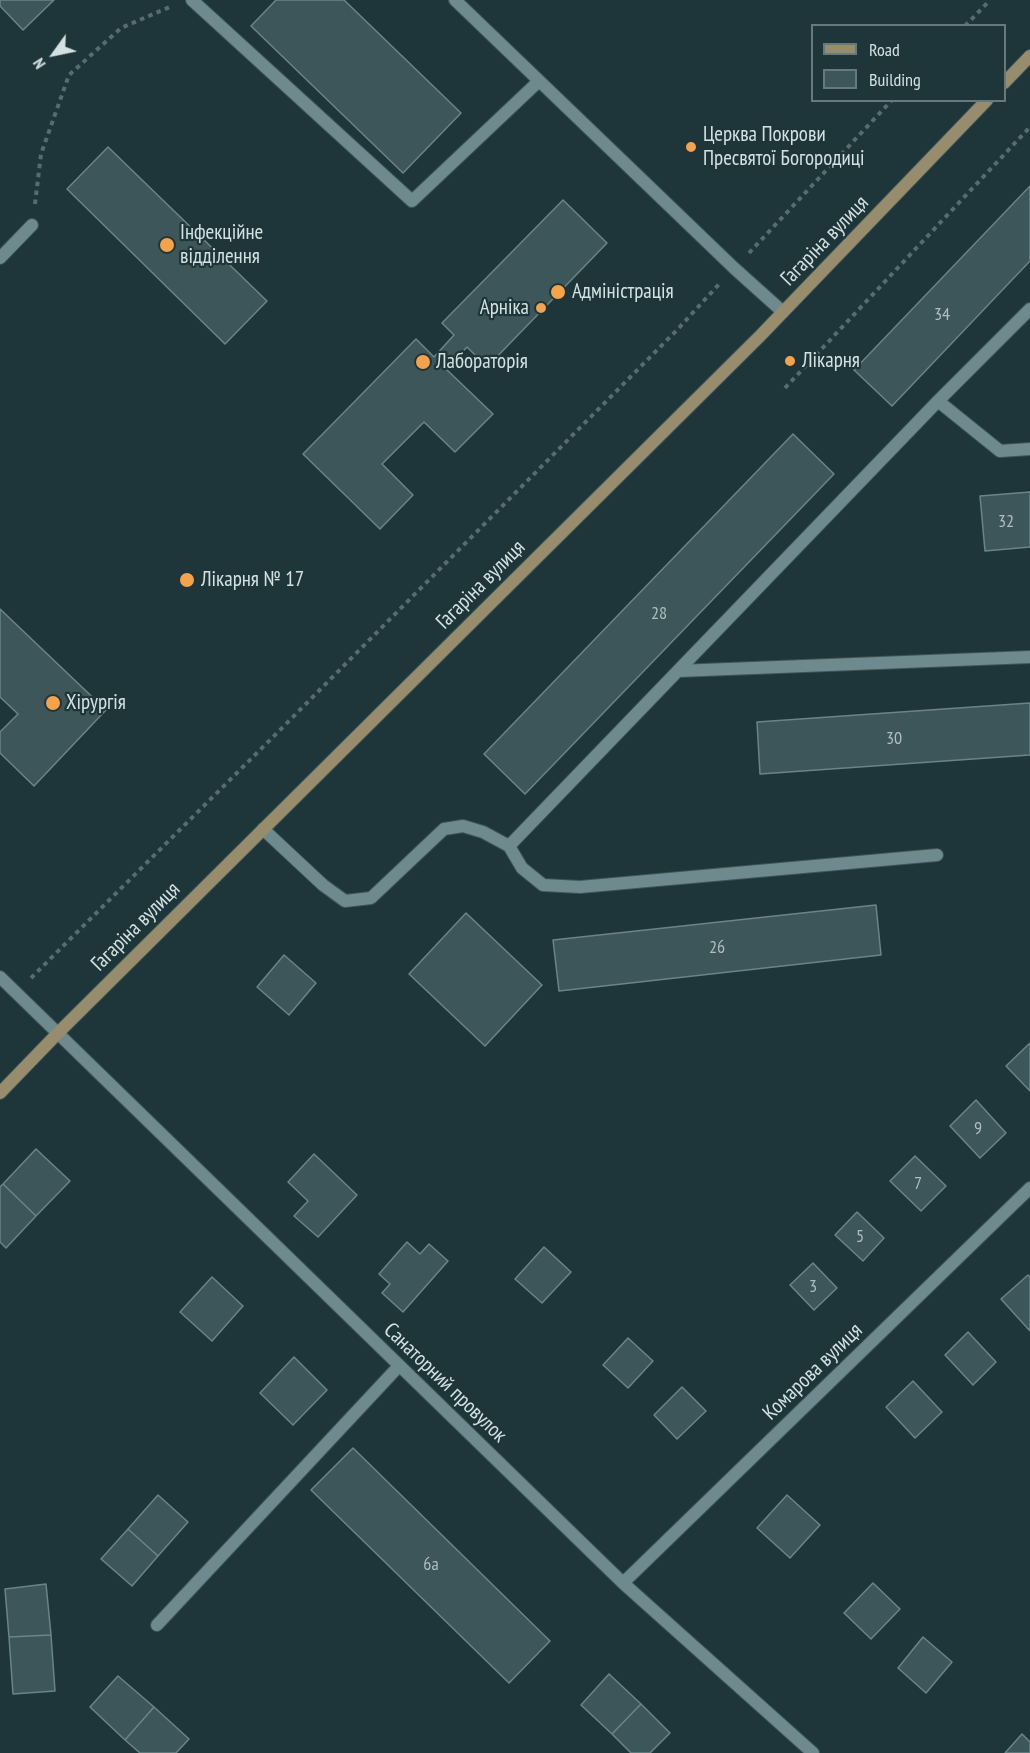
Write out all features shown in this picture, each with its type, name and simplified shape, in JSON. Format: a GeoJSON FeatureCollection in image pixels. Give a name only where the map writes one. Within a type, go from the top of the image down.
{"type":"FeatureCollection","features":[{"type":"Feature","properties":{"kind":"main road"},"geometry":{"type":"LineString","coordinates":[[1006,81],[1030,56]]}},
{"type":"Feature","properties":{"kind":"main road","name":"Гагаріна вулиця"},"geometry":{"type":"LineString","coordinates":[[0,1094],[58,1033],[783,312],[985,102]]}},
{"type":"Feature","properties":{"kind":"street"},"geometry":{"type":"LineString","coordinates":[[192,0],[411,201],[539,81]]}},
{"type":"Feature","properties":{"kind":"street"},"geometry":{"type":"LineString","coordinates":[[455,0],[734,268],[783,312]]}},
{"type":"Feature","properties":{"kind":"street"},"geometry":{"type":"LineString","coordinates":[[0,258],[32,225]]}},
{"type":"Feature","properties":{"kind":"street"},"geometry":{"type":"LineString","coordinates":[[509,846],[938,401],[1030,309]]}},
{"type":"Feature","properties":{"kind":"street"},"geometry":{"type":"LineString","coordinates":[[938,401],[1000,451],[1030,449]]}},
{"type":"Feature","properties":{"kind":"street"},"geometry":{"type":"LineString","coordinates":[[678,671],[1030,657]]}},
{"type":"Feature","properties":{"kind":"street"},"geometry":{"type":"LineString","coordinates":[[263,829],[323,885],[345,901],[371,898],[444,829],[463,826],[483,832],[509,846],[522,868],[543,885],[580,887],[937,855]]}},
{"type":"Feature","properties":{"kind":"street","name":"Санаторний провулок"},"geometry":{"type":"LineString","coordinates":[[0,976],[623,1583],[813,1753]]}},
{"type":"Feature","properties":{"kind":"street","name":"Комарова вулиця"},"geometry":{"type":"LineString","coordinates":[[623,1583],[1030,1188]]}},
{"type":"Feature","properties":{"kind":"street"},"geometry":{"type":"LineString","coordinates":[[158,1625],[399,1366]]}},
{"type":"Feature","properties":{"kind":"path"},"geometry":{"type":"LineString","coordinates":[[967,24],[990,0]]}},
{"type":"Feature","properties":{"kind":"path"},"geometry":{"type":"LineString","coordinates":[[32,225],[41,154],[69,75],[121,28],[178,4]]}},
{"type":"Feature","properties":{"kind":"path"},"geometry":{"type":"LineString","coordinates":[[16,992],[278,732],[668,338],[890,102]]}},
{"type":"Feature","properties":{"kind":"path"},"geometry":{"type":"LineString","coordinates":[[785,388],[1030,127]]}},
{"type":"Feature","properties":{"kind":"building"},"geometry":{"type":"Polygon","coordinates":[[[0,0],[54,0],[23,30],[0,6],[0,0]]]}},
{"type":"Feature","properties":{"kind":"building"},"geometry":{"type":"Polygon","coordinates":[[[276,0],[344,0],[461,113],[403,173],[251,26],[276,0]]]}},
{"type":"Feature","properties":{"kind":"building","name":"Інфекційне відділення"},"geometry":{"type":"Polygon","coordinates":[[[108,147],[267,301],[225,344],[67,189],[108,147]]]}},
{"type":"Feature","properties":{"kind":"building"},"geometry":{"type":"Polygon","coordinates":[[[1030,186],[1030,261],[892,406],[854,370],[1030,186]]]}},
{"type":"Feature","properties":{"kind":"building","name":"Лабораторія"},"geometry":{"type":"Polygon","coordinates":[[[563,200],[607,243],[487,367],[467,347],[446,369],[493,414],[455,452],[424,422],[382,464],[413,495],[380,529],[303,454],[416,339],[434,357],[454,335],[442,323],[563,200]]]}},
{"type":"Feature","properties":{"kind":"building"},"geometry":{"type":"Polygon","coordinates":[[[793,434],[834,474],[525,794],[484,754],[793,434]]]}},
{"type":"Feature","properties":{"kind":"building"},"geometry":{"type":"Polygon","coordinates":[[[1030,492],[1030,547],[985,551],[980,496],[1030,492]]]}},
{"type":"Feature","properties":{"kind":"building","name":"Хірургія"},"geometry":{"type":"Polygon","coordinates":[[[0,609],[106,710],[34,786],[0,753],[0,732],[18,714],[0,697],[0,609]]]}},
{"type":"Feature","properties":{"kind":"building"},"geometry":{"type":"Polygon","coordinates":[[[1030,703],[1030,755],[760,774],[757,722],[1030,703]]]}},
{"type":"Feature","properties":{"kind":"building"},"geometry":{"type":"Polygon","coordinates":[[[876,905],[881,955],[559,991],[553,940],[876,905]]]}},
{"type":"Feature","properties":{"kind":"building"},"geometry":{"type":"Polygon","coordinates":[[[466,913],[542,985],[485,1046],[409,974],[466,913]]]}},
{"type":"Feature","properties":{"kind":"building"},"geometry":{"type":"Polygon","coordinates":[[[284,955],[316,983],[289,1015],[257,987],[284,955]]]}},
{"type":"Feature","properties":{"kind":"building"},"geometry":{"type":"Polygon","coordinates":[[[1030,1043],[1030,1091],[1006,1066],[1030,1043]]]}},
{"type":"Feature","properties":{"kind":"building"},"geometry":{"type":"Polygon","coordinates":[[[976,1100],[1006,1133],[980,1158],[950,1126],[976,1100]]]}},
{"type":"Feature","properties":{"kind":"building"},"geometry":{"type":"Polygon","coordinates":[[[36,1149],[70,1181],[36,1216],[3,1184],[36,1149]]]}},
{"type":"Feature","properties":{"kind":"building"},"geometry":{"type":"Polygon","coordinates":[[[314,1154],[357,1195],[318,1237],[294,1216],[308,1201],[288,1182],[314,1154]]]}},
{"type":"Feature","properties":{"kind":"building"},"geometry":{"type":"Polygon","coordinates":[[[915,1156],[946,1186],[921,1211],[890,1181],[915,1156]]]}},
{"type":"Feature","properties":{"kind":"building"},"geometry":{"type":"Polygon","coordinates":[[[3,1184],[36,1216],[6,1248],[0,1242],[0,1187],[3,1184]]]}},
{"type":"Feature","properties":{"kind":"building"},"geometry":{"type":"Polygon","coordinates":[[[857,1212],[884,1238],[863,1261],[835,1235],[857,1212]]]}},
{"type":"Feature","properties":{"kind":"building"},"geometry":{"type":"Polygon","coordinates":[[[407,1242],[420,1254],[429,1244],[448,1261],[403,1312],[382,1293],[390,1284],[379,1274],[407,1242]]]}},
{"type":"Feature","properties":{"kind":"building"},"geometry":{"type":"Polygon","coordinates":[[[544,1247],[571,1272],[542,1303],[515,1279],[544,1247]]]}},
{"type":"Feature","properties":{"kind":"building"},"geometry":{"type":"Polygon","coordinates":[[[813,1263],[837,1288],[814,1310],[790,1285],[813,1263]]]}},
{"type":"Feature","properties":{"kind":"building"},"geometry":{"type":"Polygon","coordinates":[[[1028,1275],[1030,1277],[1030,1331],[1001,1299],[1028,1275]]]}},
{"type":"Feature","properties":{"kind":"building"},"geometry":{"type":"Polygon","coordinates":[[[212,1277],[243,1306],[212,1341],[180,1312],[212,1277]]]}},
{"type":"Feature","properties":{"kind":"building"},"geometry":{"type":"Polygon","coordinates":[[[968,1332],[996,1362],[973,1385],[945,1355],[968,1332]]]}},
{"type":"Feature","properties":{"kind":"building"},"geometry":{"type":"Polygon","coordinates":[[[628,1338],[653,1361],[628,1388],[603,1365],[628,1338]]]}},
{"type":"Feature","properties":{"kind":"building"},"geometry":{"type":"Polygon","coordinates":[[[294,1357],[327,1390],[293,1425],[260,1393],[294,1357]]]}},
{"type":"Feature","properties":{"kind":"building"},"geometry":{"type":"Polygon","coordinates":[[[913,1381],[942,1412],[915,1438],[886,1407],[913,1381]]]}},
{"type":"Feature","properties":{"kind":"building"},"geometry":{"type":"Polygon","coordinates":[[[682,1387],[706,1411],[677,1439],[654,1415],[682,1387]]]}},
{"type":"Feature","properties":{"kind":"building"},"geometry":{"type":"Polygon","coordinates":[[[353,1448],[550,1641],[509,1683],[311,1490],[353,1448]]]}},
{"type":"Feature","properties":{"kind":"building"},"geometry":{"type":"Polygon","coordinates":[[[158,1495],[188,1522],[158,1556],[128,1529],[158,1495]]]}},
{"type":"Feature","properties":{"kind":"building"},"geometry":{"type":"Polygon","coordinates":[[[787,1495],[820,1525],[790,1558],[757,1528],[787,1495]]]}},
{"type":"Feature","properties":{"kind":"building"},"geometry":{"type":"Polygon","coordinates":[[[128,1529],[158,1556],[132,1586],[101,1559],[128,1529]]]}},
{"type":"Feature","properties":{"kind":"building"},"geometry":{"type":"Polygon","coordinates":[[[873,1583],[900,1609],[871,1639],[844,1613],[873,1583]]]}},
{"type":"Feature","properties":{"kind":"building"},"geometry":{"type":"Polygon","coordinates":[[[46,1584],[51,1635],[9,1637],[5,1589],[46,1584]]]}},
{"type":"Feature","properties":{"kind":"building"},"geometry":{"type":"Polygon","coordinates":[[[51,1635],[55,1691],[13,1694],[9,1637],[51,1635]]]}},
{"type":"Feature","properties":{"kind":"building"},"geometry":{"type":"Polygon","coordinates":[[[923,1637],[952,1662],[926,1693],[898,1668],[923,1637]]]}},
{"type":"Feature","properties":{"kind":"building"},"geometry":{"type":"Polygon","coordinates":[[[609,1674],[641,1704],[612,1734],[581,1705],[609,1674]]]}},
{"type":"Feature","properties":{"kind":"building"},"geometry":{"type":"Polygon","coordinates":[[[118,1676],[154,1707],[125,1740],[90,1707],[118,1676]]]}},
{"type":"Feature","properties":{"kind":"building"},"geometry":{"type":"Polygon","coordinates":[[[641,1704],[670,1733],[650,1753],[631,1753],[612,1734],[641,1704]]]}},
{"type":"Feature","properties":{"kind":"building"},"geometry":{"type":"Polygon","coordinates":[[[154,1707],[189,1739],[176,1753],[140,1753],[125,1740],[154,1707]]]}},
{"type":"Feature","properties":{"kind":"building"},"geometry":{"type":"Polygon","coordinates":[[[1022,1734],[1030,1742],[1030,1753],[1005,1753],[1022,1734]]]}},
{"type":"Feature","properties":{"kind":"place","name":"Церква Покрови Пресвятої Богородиці"},"geometry":{"type":"Point","coordinates":[691,147]}},
{"type":"Feature","properties":{"kind":"place","name":"Інфекційне відділення"},"geometry":{"type":"Point","coordinates":[167,245]}},
{"type":"Feature","properties":{"kind":"place","name":"Адміністрація"},"geometry":{"type":"Point","coordinates":[558,292]}},
{"type":"Feature","properties":{"kind":"place","name":"Арніка"},"geometry":{"type":"Point","coordinates":[541,308]}},
{"type":"Feature","properties":{"kind":"place","name":"Лікарня"},"geometry":{"type":"Point","coordinates":[790,361]}},
{"type":"Feature","properties":{"kind":"place","name":"Лабораторія"},"geometry":{"type":"Point","coordinates":[423,362]}},
{"type":"Feature","properties":{"kind":"place","name":"Лікарня № 17"},"geometry":{"type":"Point","coordinates":[187,580]}},
{"type":"Feature","properties":{"kind":"place","name":"Хірургія"},"geometry":{"type":"Point","coordinates":[53,703]}}]}
